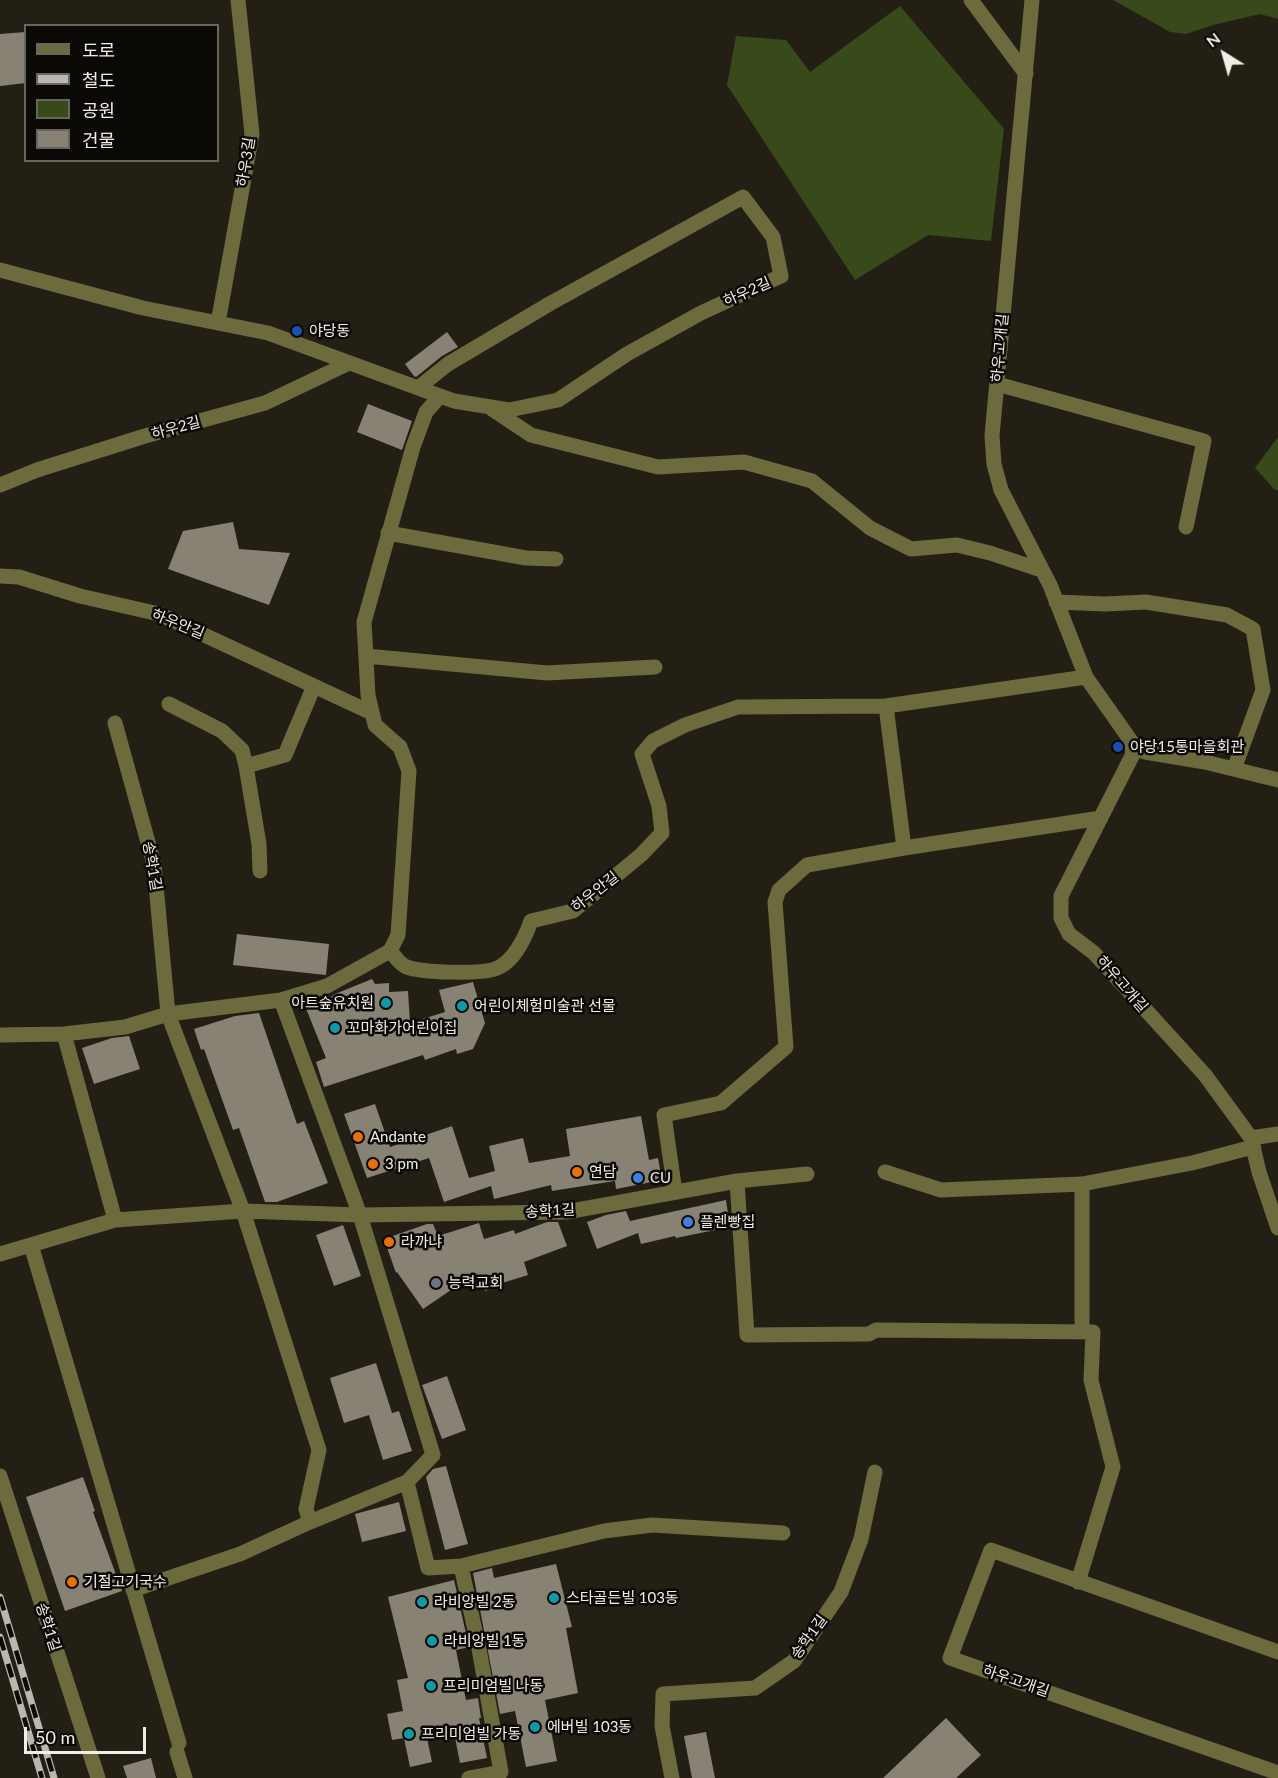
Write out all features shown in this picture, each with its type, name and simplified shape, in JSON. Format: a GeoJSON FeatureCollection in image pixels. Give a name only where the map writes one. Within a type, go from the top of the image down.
{"type":"FeatureCollection","features":[{"type":"Feature","properties":{"kind":"street","name":"하우3길"},"geometry":{"type":"LineString","coordinates":[[218,323],[252,134],[238,0]]}},
{"type":"Feature","properties":{"kind":"street"},"geometry":{"type":"LineString","coordinates":[[971,0],[1026,74]]}},
{"type":"Feature","properties":{"kind":"street","name":"하우고개길"},"geometry":{"type":"LineString","coordinates":[[1032,0],[992,436],[994,464],[1001,490],[1056,602],[1086,677],[1131,741],[1133,754],[1061,896],[1061,918],[1070,934],[1094,952],[1205,1075],[1252,1143],[1278,1228]]}},
{"type":"Feature","properties":{"kind":"street","name":"하우2길"},"geometry":{"type":"LineString","coordinates":[[0,270],[142,308],[268,333],[349,363],[440,396],[454,401],[509,410],[558,400],[627,354],[701,313],[781,276],[773,237],[744,197],[551,303],[448,364],[418,388]]}},
{"type":"Feature","properties":{"kind":"street","name":"하우2길"},"geometry":{"type":"LineString","coordinates":[[0,485],[37,470],[135,439],[265,403],[349,363]]}},
{"type":"Feature","properties":{"kind":"street"},"geometry":{"type":"LineString","coordinates":[[997,384],[1204,441],[1186,527]]}},
{"type":"Feature","properties":{"kind":"street"},"geometry":{"type":"LineString","coordinates":[[0,1035],[64,1034],[125,1028],[168,1014],[280,1000],[327,986],[390,951],[398,935],[409,771],[400,747],[375,725],[368,695],[364,622],[413,447],[426,412],[440,396]]}},
{"type":"Feature","properties":{"kind":"street"},"geometry":{"type":"LineString","coordinates":[[487,406],[531,435],[658,467],[744,462],[812,482],[870,528],[911,549],[957,545],[1041,570]]}},
{"type":"Feature","properties":{"kind":"street"},"geometry":{"type":"LineString","coordinates":[[388,533],[526,558],[556,559]]}},
{"type":"Feature","properties":{"kind":"street","name":"하우안길"},"geometry":{"type":"LineString","coordinates":[[0,576],[19,577],[80,596],[159,614],[372,713]]}},
{"type":"Feature","properties":{"kind":"street"},"geometry":{"type":"LineString","coordinates":[[1056,602],[1105,604],[1146,602],[1227,615],[1253,629],[1263,690],[1234,769]]}},
{"type":"Feature","properties":{"kind":"street"},"geometry":{"type":"LineString","coordinates":[[366,656],[547,673],[656,667]]}},
{"type":"Feature","properties":{"kind":"street"},"geometry":{"type":"LineString","coordinates":[[904,848],[886,706],[1086,677]]}},
{"type":"Feature","properties":{"kind":"street"},"geometry":{"type":"LineString","coordinates":[[246,766],[285,755],[314,686]]}},
{"type":"Feature","properties":{"kind":"street"},"geometry":{"type":"LineString","coordinates":[[169,705],[222,731],[242,750],[259,844],[260,871]]}},
{"type":"Feature","properties":{"kind":"street","name":"하우안길"},"geometry":{"type":"LineString","coordinates":[[390,951],[404,967],[428,971],[496,969],[509,960],[526,935],[531,921],[573,911],[640,855],[662,833],[659,806],[642,754],[653,741],[685,725],[738,707],[886,706]]}},
{"type":"Feature","properties":{"kind":"street","name":"송학1길"},"geometry":{"type":"LineString","coordinates":[[115,723],[154,864],[168,1014],[243,1211],[319,1450],[306,1509],[310,1522]]}},
{"type":"Feature","properties":{"kind":"street"},"geometry":{"type":"LineString","coordinates":[[1132,747],[1145,752],[1205,762],[1278,780]]}},
{"type":"Feature","properties":{"kind":"street"},"geometry":{"type":"LineString","coordinates":[[675,1192],[664,1115],[721,1103],[786,1047],[775,902],[779,890],[807,865],[1101,818]]}},
{"type":"Feature","properties":{"kind":"street"},"geometry":{"type":"LineString","coordinates":[[133,1590],[240,1554],[407,1482],[434,1455],[360,1215],[280,1000]]}},
{"type":"Feature","properties":{"kind":"street"},"geometry":{"type":"LineString","coordinates":[[64,1034],[115,1220]]}},
{"type":"Feature","properties":{"kind":"street"},"geometry":{"type":"LineString","coordinates":[[885,1172],[941,1190],[1082,1184],[1192,1163],[1245,1149],[1252,1143],[1278,1134]]}},
{"type":"Feature","properties":{"kind":"street","name":"송학1길"},"geometry":{"type":"LineString","coordinates":[[0,1254],[115,1220],[243,1211],[360,1215],[566,1212],[737,1181],[807,1174]]}},
{"type":"Feature","properties":{"kind":"street"},"geometry":{"type":"LineString","coordinates":[[737,1181],[747,1335],[869,1334],[876,1330],[1093,1332],[1091,1380],[1113,1467],[1078,1582]]}},
{"type":"Feature","properties":{"kind":"street"},"geometry":{"type":"LineString","coordinates":[[1082,1184],[1082,1332]]}},
{"type":"Feature","properties":{"kind":"street"},"geometry":{"type":"LineString","coordinates":[[31,1245],[133,1590],[185,1778]]}},
{"type":"Feature","properties":{"kind":"street","name":"송학1길"},"geometry":{"type":"LineString","coordinates":[[672,1778],[662,1726],[663,1694],[755,1688],[794,1661],[841,1592],[861,1539],[875,1472]]}},
{"type":"Feature","properties":{"kind":"street","name":"송학1길"},"geometry":{"type":"LineString","coordinates":[[0,1476],[98,1778]]}},
{"type":"Feature","properties":{"kind":"street"},"geometry":{"type":"LineString","coordinates":[[407,1482],[428,1568],[461,1566],[604,1531],[652,1525],[783,1533]]}},
{"type":"Feature","properties":{"kind":"street","name":"하우고개길"},"geometry":{"type":"LineString","coordinates":[[1278,1652],[991,1550],[950,1658],[1278,1773]]}},
{"type":"Feature","properties":{"kind":"street"},"geometry":{"type":"LineString","coordinates":[[461,1566],[479,1649],[501,1772],[469,1778]]}},
{"type":"Feature","properties":{"kind":"green space"},"geometry":{"type":"Polygon","coordinates":[[[1113,0],[1278,0],[1278,19],[1260,14],[1186,34],[1170,32],[1113,0]]]}},
{"type":"Feature","properties":{"kind":"green space"},"geometry":{"type":"Polygon","coordinates":[[[900,6],[1004,129],[991,241],[928,235],[855,280],[727,85],[736,36],[786,40],[810,72],[900,6]]]}},
{"type":"Feature","properties":{"kind":"green space"},"geometry":{"type":"Polygon","coordinates":[[[1278,437],[1278,490],[1275,490],[1255,468],[1278,437]]]}},
{"type":"Feature","properties":{"kind":"building"},"geometry":{"type":"Polygon","coordinates":[[[24,32],[24,83],[0,86],[0,34],[24,32]]]}},
{"type":"Feature","properties":{"kind":"building"},"geometry":{"type":"Polygon","coordinates":[[[447,332],[458,347],[442,356],[416,377],[414,376],[405,364],[447,332]]]}},
{"type":"Feature","properties":{"kind":"building"},"geometry":{"type":"Polygon","coordinates":[[[368,404],[412,421],[402,450],[357,432],[368,404]]]}},
{"type":"Feature","properties":{"kind":"building"},"geometry":{"type":"Polygon","coordinates":[[[233,522],[239,549],[290,553],[269,605],[168,569],[183,531],[233,522]]]}},
{"type":"Feature","properties":{"kind":"building"},"geometry":{"type":"Polygon","coordinates":[[[237,934],[329,944],[326,975],[233,965],[237,934]]]}},
{"type":"Feature","properties":{"kind":"building"},"geometry":{"type":"Polygon","coordinates":[[[372,979],[375,984],[389,983],[389,992],[408,991],[410,1023],[445,1012],[439,990],[473,982],[485,1023],[473,1049],[457,1054],[456,1049],[425,1060],[423,1055],[324,1087],[316,1062],[326,1058],[305,1006],[324,998],[323,1003],[335,994],[372,979]]]}},
{"type":"Feature","properties":{"kind":"building"},"geometry":{"type":"Polygon","coordinates":[[[259,1013],[297,1124],[304,1121],[328,1183],[277,1202],[265,1202],[239,1128],[233,1130],[204,1049],[201,1050],[194,1029],[235,1016],[259,1013]]]}},
{"type":"Feature","properties":{"kind":"building"},"geometry":{"type":"Polygon","coordinates":[[[129,1036],[140,1069],[94,1084],[82,1048],[112,1038],[129,1036]]]}},
{"type":"Feature","properties":{"kind":"building"},"geometry":{"type":"Polygon","coordinates":[[[375,1104],[390,1147],[452,1126],[469,1178],[495,1171],[489,1146],[523,1138],[529,1163],[570,1156],[566,1129],[641,1116],[649,1160],[658,1158],[662,1180],[616,1189],[615,1181],[552,1191],[551,1185],[494,1199],[491,1186],[444,1202],[429,1158],[367,1178],[344,1114],[375,1104]]]}},
{"type":"Feature","properties":{"kind":"building"},"geometry":{"type":"Polygon","coordinates":[[[726,1200],[730,1227],[641,1244],[638,1233],[597,1249],[587,1222],[626,1211],[630,1221],[726,1200]]]}},
{"type":"Feature","properties":{"kind":"building"},"geometry":{"type":"Polygon","coordinates":[[[547,1222],[558,1222],[567,1246],[524,1262],[528,1275],[485,1291],[480,1276],[477,1277],[476,1273],[423,1309],[396,1273],[384,1239],[427,1224],[433,1224],[438,1236],[479,1223],[484,1239],[514,1230],[515,1234],[547,1222]]]}},
{"type":"Feature","properties":{"kind":"building"},"geometry":{"type":"Polygon","coordinates":[[[343,1225],[361,1276],[334,1286],[316,1235],[343,1225]]]}},
{"type":"Feature","properties":{"kind":"building"},"geometry":{"type":"Polygon","coordinates":[[[376,1363],[392,1413],[399,1411],[412,1451],[383,1460],[369,1415],[344,1423],[330,1378],[376,1363]]]}},
{"type":"Feature","properties":{"kind":"building"},"geometry":{"type":"Polygon","coordinates":[[[447,1376],[466,1430],[442,1439],[422,1385],[447,1376]]]}},
{"type":"Feature","properties":{"kind":"building"},"geometry":{"type":"Polygon","coordinates":[[[446,1466],[468,1544],[445,1550],[426,1477],[433,1469],[446,1466]]]}},
{"type":"Feature","properties":{"kind":"building"},"geometry":{"type":"Polygon","coordinates":[[[83,1477],[95,1511],[93,1512],[122,1591],[65,1611],[26,1497],[83,1477]]]}},
{"type":"Feature","properties":{"kind":"building"},"geometry":{"type":"Polygon","coordinates":[[[399,1502],[406,1531],[362,1542],[355,1514],[399,1502]]]}},
{"type":"Feature","properties":{"kind":"building"},"geometry":{"type":"Polygon","coordinates":[[[556,1564],[572,1627],[566,1628],[578,1693],[545,1700],[557,1761],[526,1767],[515,1711],[500,1714],[473,1573],[492,1568],[494,1578],[556,1564]]]}},
{"type":"Feature","properties":{"kind":"building"},"geometry":{"type":"Polygon","coordinates":[[[454,1580],[469,1647],[456,1650],[466,1700],[478,1698],[481,1718],[479,1718],[487,1758],[460,1763],[453,1727],[426,1733],[432,1762],[410,1767],[404,1738],[392,1740],[387,1714],[403,1711],[397,1680],[408,1678],[388,1597],[454,1580]]]}},
{"type":"Feature","properties":{"kind":"building"},"geometry":{"type":"Polygon","coordinates":[[[946,1718],[981,1755],[956,1778],[883,1778],[946,1718]]]}},
{"type":"Feature","properties":{"kind":"building"},"geometry":{"type":"Polygon","coordinates":[[[706,1732],[715,1778],[692,1778],[684,1736],[706,1732]]]}},
{"type":"Feature","properties":{"kind":"building"},"geometry":{"type":"Polygon","coordinates":[[[151,1758],[156,1778],[127,1778],[123,1766],[151,1758]]]}},
{"type":"Feature","properties":{"kind":"railway"},"geometry":{"type":"LineString","coordinates":[[0,1597],[54,1778]]}},
{"type":"Feature","properties":{"kind":"railway"},"geometry":{"type":"LineString","coordinates":[[0,1637],[42,1778]]}},
{"type":"Feature","properties":{"kind":"place","name":"야당동"},"geometry":{"type":"Point","coordinates":[297,331]}},
{"type":"Feature","properties":{"kind":"place","name":"야당15통마을회관"},"geometry":{"type":"Point","coordinates":[1118,747]}},
{"type":"Feature","properties":{"kind":"place","name":"아트숲유치원"},"geometry":{"type":"Point","coordinates":[386,1003]}},
{"type":"Feature","properties":{"kind":"place","name":"어린이체험미술관 선물"},"geometry":{"type":"Point","coordinates":[462,1006]}},
{"type":"Feature","properties":{"kind":"place","name":"꼬마화가어린이집"},"geometry":{"type":"Point","coordinates":[335,1028]}},
{"type":"Feature","properties":{"kind":"place","name":"Andante"},"geometry":{"type":"Point","coordinates":[358,1137]}},
{"type":"Feature","properties":{"kind":"place","name":"3 pm"},"geometry":{"type":"Point","coordinates":[373,1164]}},
{"type":"Feature","properties":{"kind":"place","name":"연담"},"geometry":{"type":"Point","coordinates":[577,1172]}},
{"type":"Feature","properties":{"kind":"place","name":"CU"},"geometry":{"type":"Point","coordinates":[638,1178]}},
{"type":"Feature","properties":{"kind":"place","name":"플렌빵집"},"geometry":{"type":"Point","coordinates":[688,1222]}},
{"type":"Feature","properties":{"kind":"place","name":"라까냐"},"geometry":{"type":"Point","coordinates":[389,1242]}},
{"type":"Feature","properties":{"kind":"place","name":"능력교회"},"geometry":{"type":"Point","coordinates":[436,1283]}},
{"type":"Feature","properties":{"kind":"place","name":"기절고기국수"},"geometry":{"type":"Point","coordinates":[72,1582]}},
{"type":"Feature","properties":{"kind":"place","name":"스타골든빌 103동"},"geometry":{"type":"Point","coordinates":[554,1598]}},
{"type":"Feature","properties":{"kind":"place","name":"라비앙빌 2동"},"geometry":{"type":"Point","coordinates":[422,1602]}},
{"type":"Feature","properties":{"kind":"place","name":"라비앙빌 1동"},"geometry":{"type":"Point","coordinates":[432,1641]}},
{"type":"Feature","properties":{"kind":"place","name":"프리미엄빌 나동"},"geometry":{"type":"Point","coordinates":[431,1686]}},
{"type":"Feature","properties":{"kind":"place","name":"에버빌 103동"},"geometry":{"type":"Point","coordinates":[535,1727]}},
{"type":"Feature","properties":{"kind":"place","name":"프리미엄빌 가동"},"geometry":{"type":"Point","coordinates":[409,1734]}}]}
